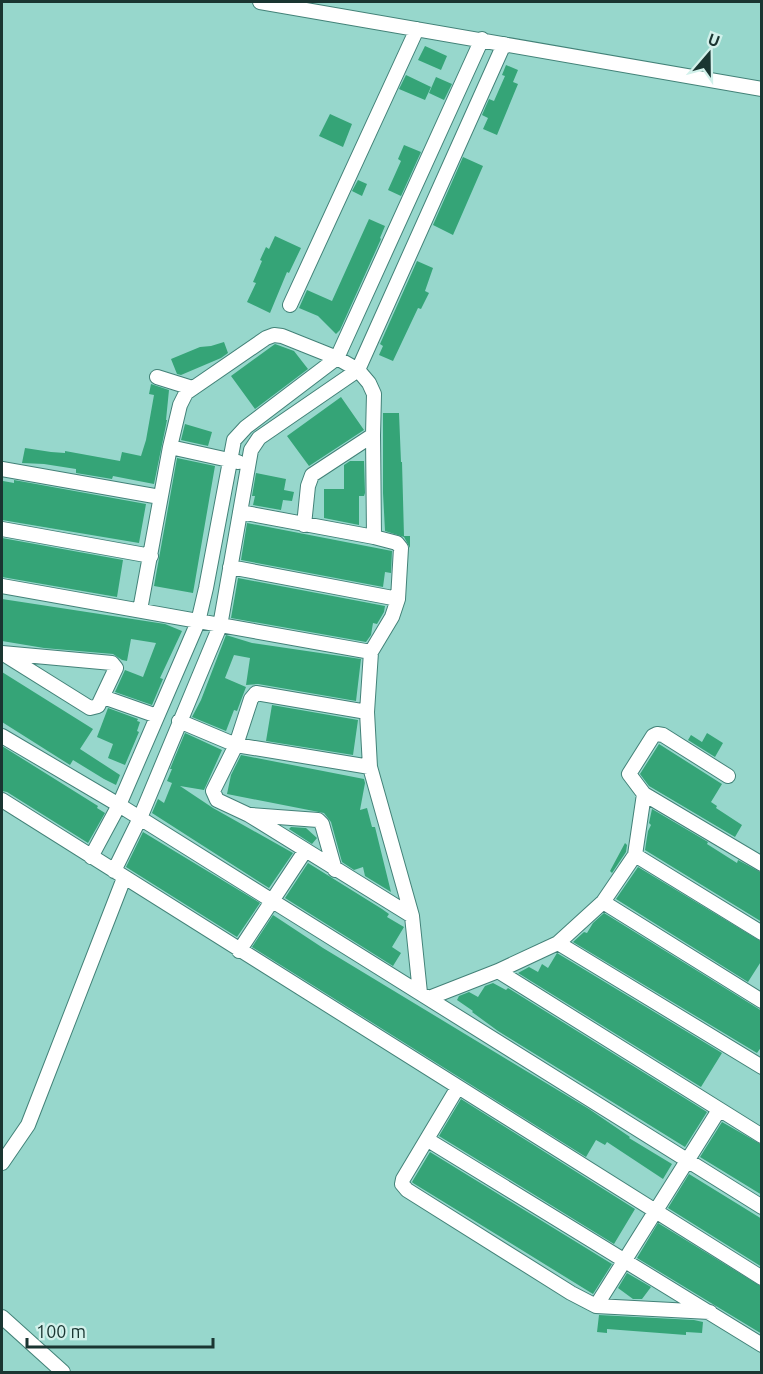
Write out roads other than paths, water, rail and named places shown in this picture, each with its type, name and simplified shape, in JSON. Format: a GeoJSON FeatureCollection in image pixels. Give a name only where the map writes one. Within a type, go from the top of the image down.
{"type":"FeatureCollection","features":[{"type":"Feature","properties":{"kind":"street"},"geometry":{"type":"LineString","coordinates":[[271,3],[762,89]]}},
{"type":"Feature","properties":{"kind":"street"},"geometry":{"type":"LineString","coordinates":[[290,304],[417,28]]}},
{"type":"Feature","properties":{"kind":"street"},"geometry":{"type":"LineString","coordinates":[[91,857],[119,805],[198,622],[234,440],[246,427],[339,355],[482,39]]}},
{"type":"Feature","properties":{"kind":"street"},"geometry":{"type":"LineString","coordinates":[[2,1163],[28,1125],[52,1065],[140,818],[220,626],[251,450],[259,438],[361,365],[504,44]]}},
{"type":"Feature","properties":{"kind":"street"},"geometry":{"type":"LineString","coordinates":[[449,115],[469,123]]}},
{"type":"Feature","properties":{"kind":"street"},"geometry":{"type":"LineString","coordinates":[[140,610],[160,497],[180,405],[186,393],[192,388],[266,338],[274,335],[339,355],[361,365],[374,394],[372,435],[374,537]]}},
{"type":"Feature","properties":{"kind":"street"},"geometry":{"type":"LineString","coordinates":[[157,377],[192,388]]}},
{"type":"Feature","properties":{"kind":"street"},"geometry":{"type":"LineString","coordinates":[[304,525],[308,486],[312,475],[372,435]]}},
{"type":"Feature","properties":{"kind":"street"},"geometry":{"type":"LineString","coordinates":[[170,447],[248,463]]}},
{"type":"Feature","properties":{"kind":"street"},"geometry":{"type":"LineString","coordinates":[[2,469],[160,497]]}},
{"type":"Feature","properties":{"kind":"street"},"geometry":{"type":"LineString","coordinates":[[240,512],[374,537],[397,543],[401,548],[398,599],[392,617],[371,652],[367,712],[370,767],[412,916],[424,995]]}},
{"type":"Feature","properties":{"kind":"street"},"geometry":{"type":"LineString","coordinates":[[2,529],[151,556]]}},
{"type":"Feature","properties":{"kind":"street"},"geometry":{"type":"LineString","coordinates":[[230,567],[398,599]]}},
{"type":"Feature","properties":{"kind":"street"},"geometry":{"type":"LineString","coordinates":[[2,586],[371,652]]}},
{"type":"Feature","properties":{"kind":"street"},"geometry":{"type":"LineString","coordinates":[[2,653],[112,663],[116,668],[98,706],[90,708],[2,653]]}},
{"type":"Feature","properties":{"kind":"street"},"geometry":{"type":"LineString","coordinates":[[367,712],[255,693],[236,745],[213,792],[217,800],[249,815],[412,916]]}},
{"type":"Feature","properties":{"kind":"street"},"geometry":{"type":"LineString","coordinates":[[103,697],[157,716]]}},
{"type":"Feature","properties":{"kind":"street"},"geometry":{"type":"LineString","coordinates":[[179,721],[236,745],[370,767]]}},
{"type":"Feature","properties":{"kind":"street"},"geometry":{"type":"LineString","coordinates":[[728,776],[663,735],[657,734],[653,736],[629,774],[644,794],[762,864]]}},
{"type":"Feature","properties":{"kind":"street"},"geometry":{"type":"LineString","coordinates":[[2,736],[119,805],[762,1206]]}},
{"type":"Feature","properties":{"kind":"street"},"geometry":{"type":"LineString","coordinates":[[424,995],[498,971],[558,943],[603,902],[635,855],[644,794]]}},
{"type":"Feature","properties":{"kind":"street"},"geometry":{"type":"LineString","coordinates":[[2,800],[762,1278]]}},
{"type":"Feature","properties":{"kind":"street"},"geometry":{"type":"LineString","coordinates":[[249,815],[318,820],[322,824],[335,870]]}},
{"type":"Feature","properties":{"kind":"street"},"geometry":{"type":"LineString","coordinates":[[239,951],[305,851]]}},
{"type":"Feature","properties":{"kind":"street"},"geometry":{"type":"LineString","coordinates":[[635,855],[762,933]]}},
{"type":"Feature","properties":{"kind":"street"},"geometry":{"type":"LineString","coordinates":[[603,902],[762,1001]]}},
{"type":"Feature","properties":{"kind":"street"},"geometry":{"type":"LineString","coordinates":[[558,943],[760,1063]]}},
{"type":"Feature","properties":{"kind":"street"},"geometry":{"type":"LineString","coordinates":[[498,971],[719,1110],[760,1132]]}},
{"type":"Feature","properties":{"kind":"street"},"geometry":{"type":"LineString","coordinates":[[458,1087],[428,1140],[402,1179],[402,1184],[407,1190],[571,1293],[596,1306],[710,1312]]}},
{"type":"Feature","properties":{"kind":"street"},"geometry":{"type":"LineString","coordinates":[[596,1306],[719,1110]]}},
{"type":"Feature","properties":{"kind":"street"},"geometry":{"type":"LineString","coordinates":[[428,1140],[762,1345]]}},
{"type":"Feature","properties":{"kind":"street"},"geometry":{"type":"LineString","coordinates":[[2,1317],[63,1372]]}}]}
